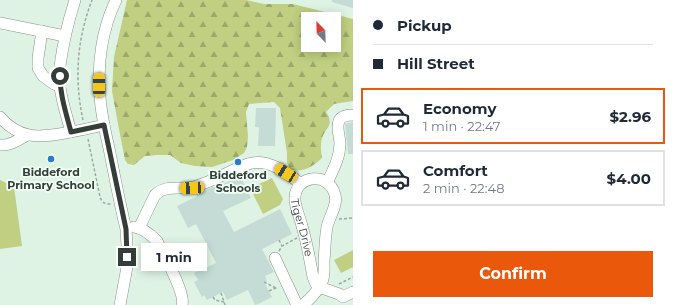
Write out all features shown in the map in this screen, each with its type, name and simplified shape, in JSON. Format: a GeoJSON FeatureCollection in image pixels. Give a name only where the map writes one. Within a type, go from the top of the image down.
{"type":"FeatureCollection","features":[{"type":"Feature","properties":{"kind":"street"},"geometry":{"type":"LineString","coordinates":[[71,132],[61,95],[60,76],[62,49],[75,0]]}},
{"type":"Feature","properties":{"kind":"street"},"geometry":{"type":"LineString","coordinates":[[116,0],[106,30],[100,62],[100,96],[104,125],[126,229],[127,267],[120,305]]}},
{"type":"Feature","properties":{"kind":"street"},"geometry":{"type":"LineString","coordinates":[[0,23],[65,36]]}},
{"type":"Feature","properties":{"kind":"street"},"geometry":{"type":"LineString","coordinates":[[42,31],[38,68],[43,76],[54,84],[60,86]]}},
{"type":"Feature","properties":{"kind":"street"},"geometry":{"type":"LineString","coordinates":[[327,183],[335,167],[340,150],[338,123],[344,116],[353,115]]}},
{"type":"Feature","properties":{"kind":"street"},"geometry":{"type":"LineString","coordinates":[[0,117],[17,132],[27,135],[41,136],[71,132],[104,125]]}},
{"type":"Feature","properties":{"kind":"street"},"geometry":{"type":"LineString","coordinates":[[0,145],[5,146],[27,135]]}},
{"type":"Feature","properties":{"kind":"street"},"geometry":{"type":"LineString","coordinates":[[140,228],[155,195],[159,191],[166,189],[192,188],[255,162],[267,163],[278,168],[301,184]]}},
{"type":"Feature","properties":{"kind":"street","name":"Tiger Drive"},"geometry":{"type":"LineString","coordinates":[[303,305],[319,287],[323,279],[326,233],[336,199],[332,189],[327,183],[321,179],[316,179],[308,180],[298,187],[295,194],[295,203],[302,226],[313,277],[319,287]]}},
{"type":"Feature","properties":{"kind":"street"},"geometry":{"type":"LineString","coordinates":[[126,229],[134,227],[140,228],[157,241],[180,288],[183,302],[182,305]]}},
{"type":"Feature","properties":{"kind":"street"},"geometry":{"type":"LineString","coordinates":[[275,258],[297,305]]}},
{"type":"Feature","properties":{"kind":"street"},"geometry":{"type":"LineString","coordinates":[[319,287],[348,298]]}},
{"type":"Feature","properties":{"kind":"path"},"geometry":{"type":"LineString","coordinates":[[329,219],[353,218]]}},
{"type":"Feature","properties":{"kind":"path"},"geometry":{"type":"LineString","coordinates":[[275,258],[282,246],[298,237]]}},
{"type":"Feature","properties":{"kind":"path"},"geometry":{"type":"LineString","coordinates":[[279,240],[282,246]]}},
{"type":"Feature","properties":{"kind":"path"},"geometry":{"type":"LineString","coordinates":[[264,282],[276,288]]}},
{"type":"Feature","properties":{"kind":"path"},"geometry":{"type":"LineString","coordinates":[[221,293],[225,305]]}},
{"type":"Feature","properties":{"kind":"path"},"geometry":{"type":"LineString","coordinates":[[213,297],[215,300],[224,302]]}},
{"type":"Feature","properties":{"kind":"green space"},"geometry":{"type":"Polygon","coordinates":[[[127,0],[246,0],[264,4],[293,4],[325,12],[301,12],[301,52],[341,52],[341,16],[353,19],[353,101],[334,104],[326,112],[329,116],[330,123],[321,141],[322,158],[304,169],[291,170],[287,163],[287,153],[280,108],[274,102],[249,104],[246,112],[248,136],[247,147],[244,153],[233,160],[212,167],[195,166],[181,163],[170,155],[157,155],[145,156],[134,165],[128,164],[125,160],[112,91],[114,57],[127,0]]]}},
{"type":"Feature","properties":{"kind":"green space"},"geometry":{"type":"Polygon","coordinates":[[[272,178],[283,199],[280,205],[263,214],[250,188],[272,178]]]}},
{"type":"Feature","properties":{"kind":"green space"},"geometry":{"type":"Polygon","coordinates":[[[0,180],[14,187],[22,246],[0,249],[0,180]]]}},
{"type":"Feature","properties":{"kind":"green space"},"geometry":{"type":"Polygon","coordinates":[[[353,250],[353,267],[341,273],[334,260],[353,250]]]}},
{"type":"Feature","properties":{"kind":"building"},"geometry":{"type":"Polygon","coordinates":[[[332,0],[353,0],[353,8],[332,2],[332,0]]]}},
{"type":"Feature","properties":{"kind":"building"},"geometry":{"type":"Polygon","coordinates":[[[256,108],[276,108],[275,146],[258,146],[259,127],[255,127],[256,108]]]}},
{"type":"Feature","properties":{"kind":"building"},"geometry":{"type":"Polygon","coordinates":[[[353,122],[353,154],[348,154],[345,124],[353,122]]]}},
{"type":"Feature","properties":{"kind":"building"},"geometry":{"type":"Polygon","coordinates":[[[240,176],[251,198],[223,211],[234,232],[280,209],[292,234],[262,249],[274,272],[265,276],[267,281],[264,282],[272,297],[256,305],[248,290],[227,300],[223,292],[207,300],[204,295],[202,297],[194,282],[198,280],[194,273],[216,263],[196,224],[188,228],[177,206],[197,196],[196,194],[198,193],[215,186],[215,188],[240,176]]]}},
{"type":"Feature","properties":{"kind":"place","name":"Biddeford Primary School"},"geometry":{"type":"Point","coordinates":[51,159]}},
{"type":"Feature","properties":{"kind":"place","name":"Biddeford Schools"},"geometry":{"type":"Point","coordinates":[238,162]}},
{"type":"Feature","properties":{"kind":"route"},"geometry":{"type":"LineString","coordinates":[[60,76],[61,95],[71,132],[104,125],[126,229],[127,257]]}}]}
